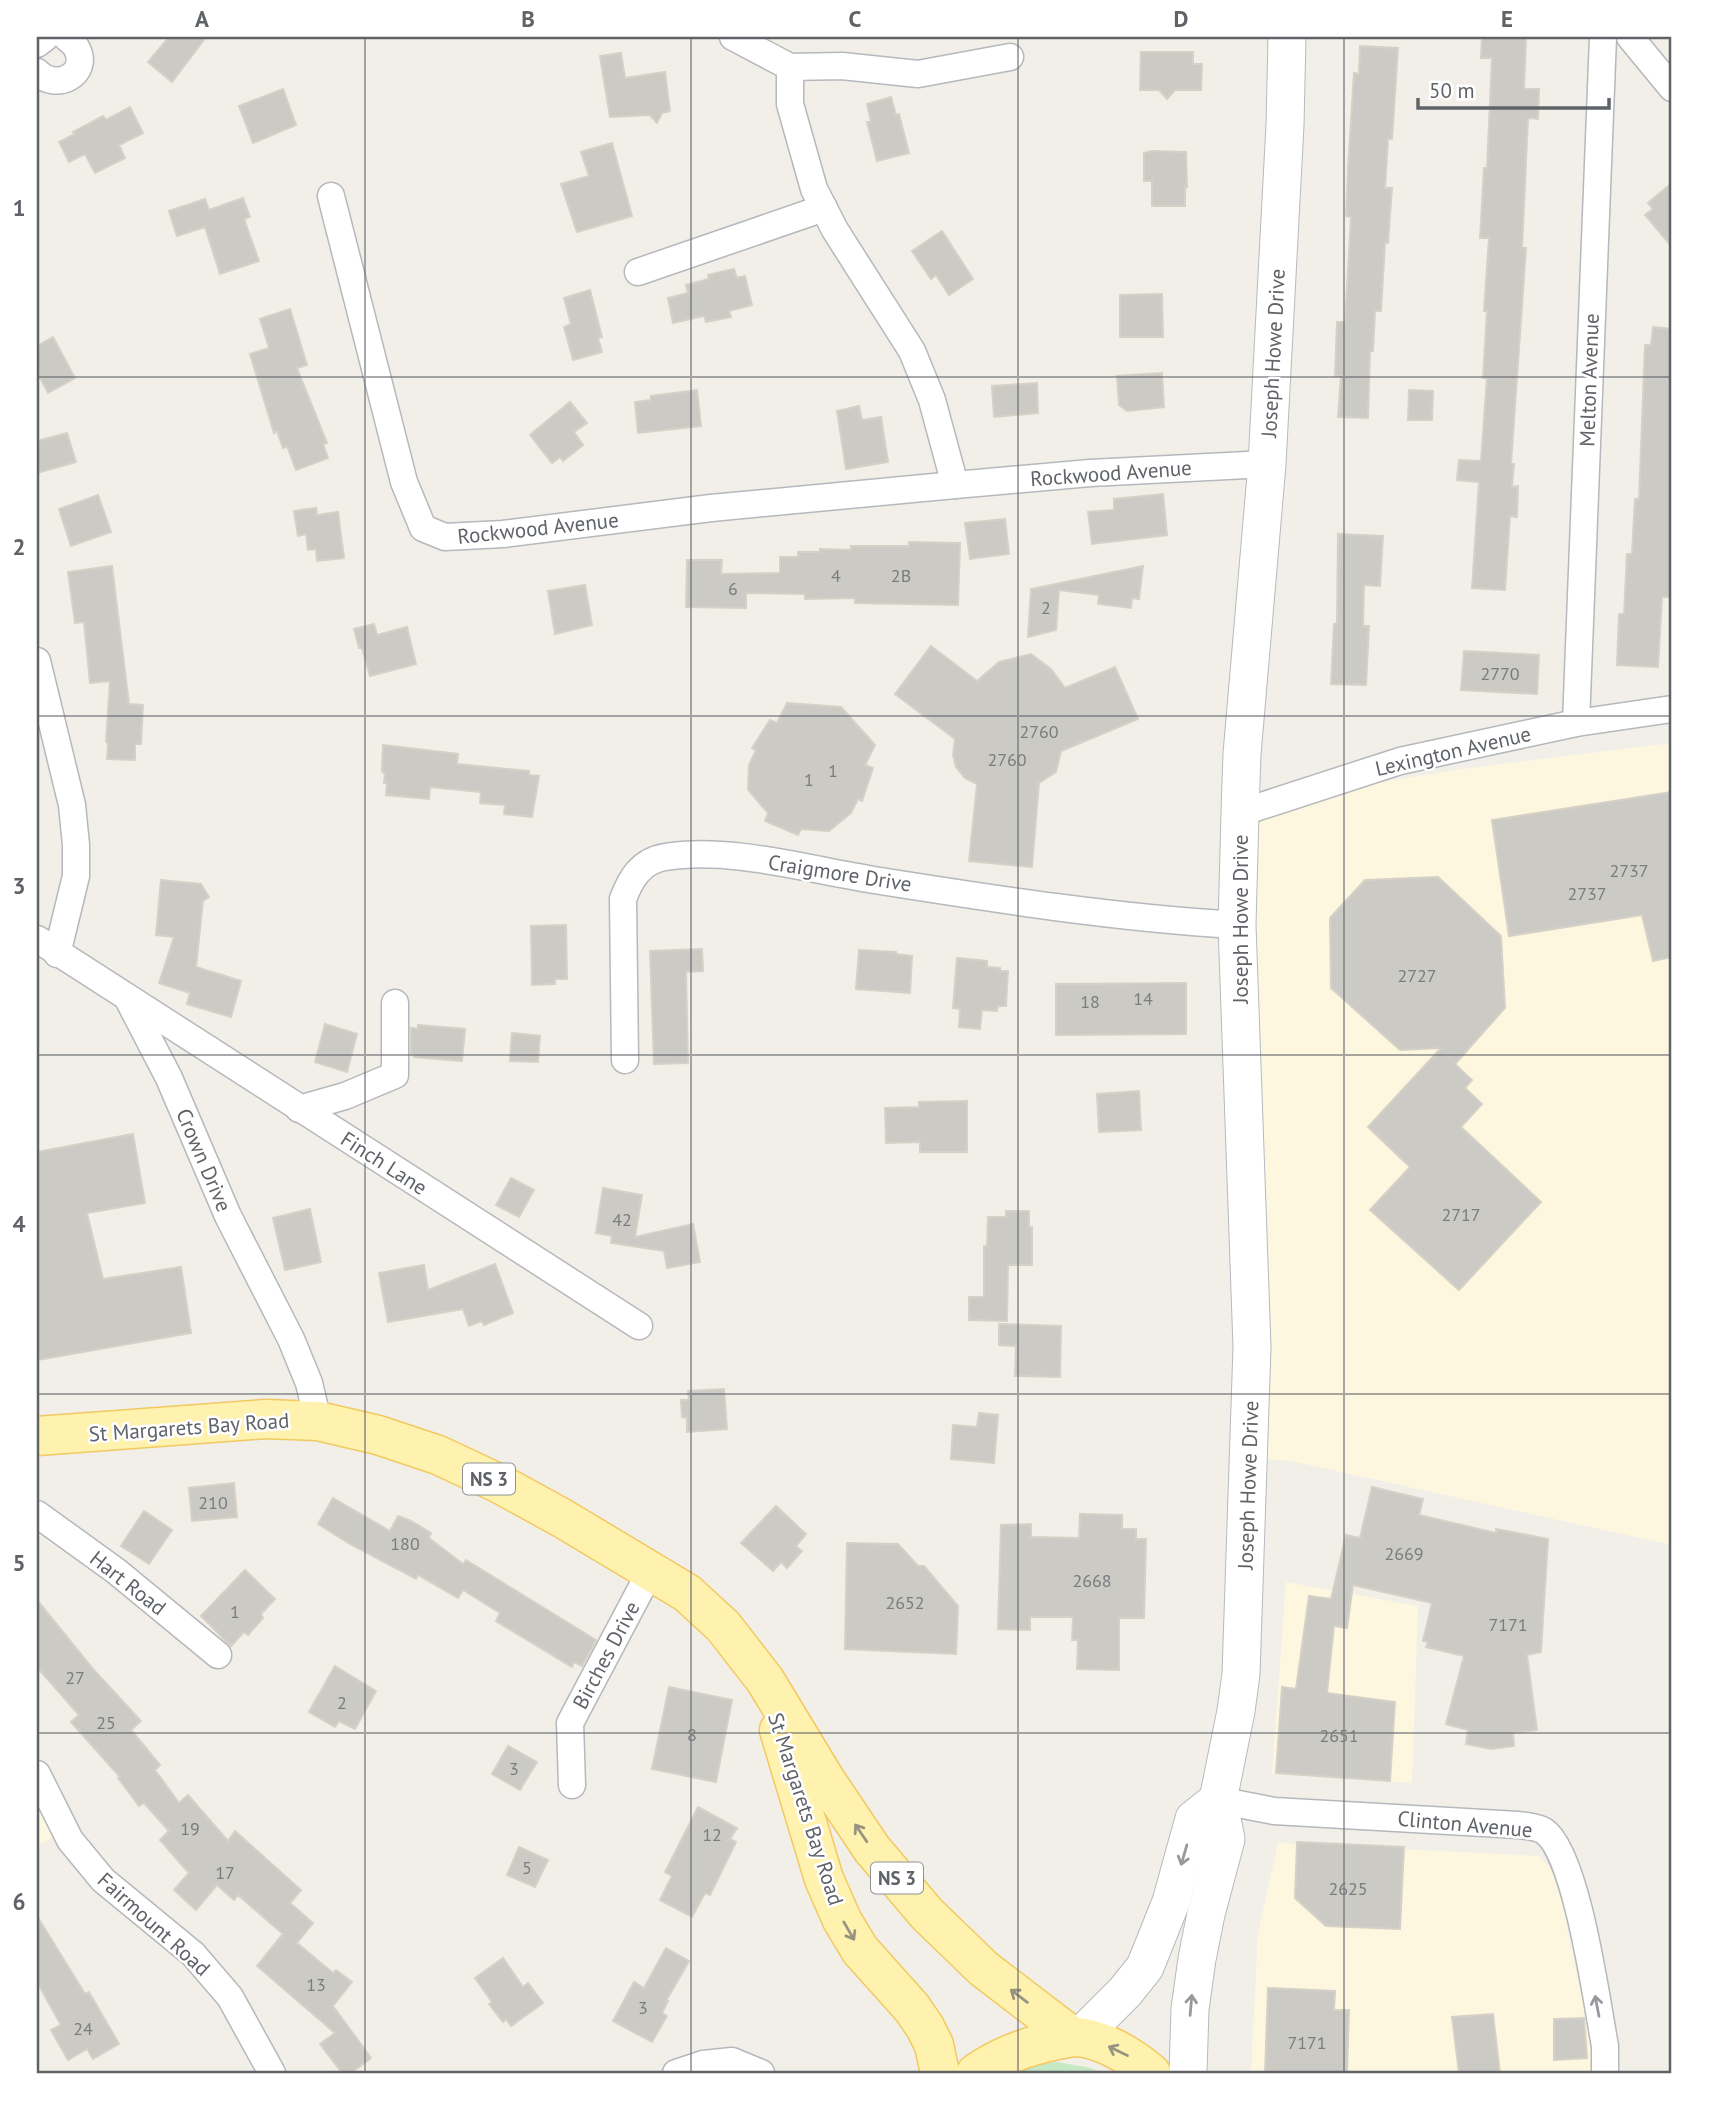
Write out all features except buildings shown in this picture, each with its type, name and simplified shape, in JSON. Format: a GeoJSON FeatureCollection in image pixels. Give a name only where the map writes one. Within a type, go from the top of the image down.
{"type":"FeatureCollection","features":[{"type":"Feature","properties":{"kind":"main road","name":"Joseph Howe Drive"},"geometry":{"type":"LineString","coordinates":[[1188,2073],[1190,2009],[1197,1959],[1226,1839],[1219,1800],[1241,1674],[1252,1347],[1237,925],[1240,813],[1242,754],[1267,464],[1285,125],[1287,37]]}},
{"type":"Feature","properties":{"kind":"main road","name":"St Margarets Bay Road"},"geometry":{"type":"LineString","coordinates":[[37,1436],[266,1419],[318,1421],[378,1435],[438,1455],[500,1484],[651,1570],[687,1593],[723,1626],[765,1681],[872,1849],[927,1914],[984,1969],[1077,2037],[1117,2051],[1138,2062],[1151,2073]]}},
{"type":"Feature","properties":{"kind":"main road","name":"St Margarets Bay Road"},"geometry":{"type":"LineString","coordinates":[[765,1681],[824,1879],[842,1920],[860,1950],[925,2026],[934,2045],[940,2073]]}},
{"type":"Feature","properties":{"kind":"main road"},"geometry":{"type":"LineString","coordinates":[[976,2073],[995,2060],[1014,2052],[1077,2037],[1125,1992],[1145,1967],[1171,1902],[1195,1819],[1219,1800]]}},
{"type":"Feature","properties":{"kind":"street"},"geometry":{"type":"LineString","coordinates":[[733,37],[790,67],[842,66],[918,74],[1010,57]]}},
{"type":"Feature","properties":{"kind":"street","name":"Melton Avenue"},"geometry":{"type":"LineString","coordinates":[[1576,723],[1603,37]]}},
{"type":"Feature","properties":{"kind":"street"},"geometry":{"type":"LineString","coordinates":[[1630,37],[1672,88]]}},
{"type":"Feature","properties":{"kind":"street"},"geometry":{"type":"LineString","coordinates":[[37,44],[64,38],[76,47],[79,54],[79,62],[72,75],[58,82],[43,78],[37,72]]}},
{"type":"Feature","properties":{"kind":"street"},"geometry":{"type":"LineString","coordinates":[[790,67],[790,104],[814,189],[912,351],[932,400],[955,485]]}},
{"type":"Feature","properties":{"kind":"street","name":"Rockwood Avenue"},"geometry":{"type":"LineString","coordinates":[[331,196],[404,482],[423,527],[445,537],[503,534],[711,508],[1090,473],[1267,464]]}},
{"type":"Feature","properties":{"kind":"street"},"geometry":{"type":"LineString","coordinates":[[638,272],[824,208]]}},
{"type":"Feature","properties":{"kind":"street"},"geometry":{"type":"LineString","coordinates":[[37,661],[72,805],[76,845],[76,876],[47,947]]}},
{"type":"Feature","properties":{"kind":"street","name":"Lexington Avenue"},"geometry":{"type":"LineString","coordinates":[[1240,813],[1400,761],[1576,723],[1672,709]]}},
{"type":"Feature","properties":{"kind":"street","name":"Craigmore Drive"},"geometry":{"type":"LineString","coordinates":[[625,1060],[623,899],[630,881],[643,864],[663,857],[694,854],[752,859],[875,880],[1068,907],[1237,925]]}},
{"type":"Feature","properties":{"kind":"street","name":"Crown Drive"},"geometry":{"type":"LineString","coordinates":[[47,947],[128,1000],[169,1078],[228,1216],[291,1339],[309,1383],[318,1421]]}},
{"type":"Feature","properties":{"kind":"street","name":"Finch Lane"},"geometry":{"type":"LineString","coordinates":[[128,1000],[639,1326]]}},
{"type":"Feature","properties":{"kind":"street"},"geometry":{"type":"LineString","coordinates":[[299,1109],[345,1096],[396,1075],[394,1003]]}},
{"type":"Feature","properties":{"kind":"street","name":"Hart Road"},"geometry":{"type":"LineString","coordinates":[[37,1514],[116,1571],[218,1655]]}},
{"type":"Feature","properties":{"kind":"street","name":"Birches Drive"},"geometry":{"type":"LineString","coordinates":[[572,1785],[570,1724],[651,1570]]}},
{"type":"Feature","properties":{"kind":"street","name":"Fairmount Road"},"geometry":{"type":"LineString","coordinates":[[37,1774],[70,1840],[103,1880],[193,1954],[230,1997],[272,2073]]}},
{"type":"Feature","properties":{"kind":"street","name":"Clinton Avenue"},"geometry":{"type":"LineString","coordinates":[[1219,1800],[1274,1811],[1530,1826],[1544,1831],[1557,1845],[1573,1882],[1605,2046],[1605,2073]]}},
{"type":"Feature","properties":{"kind":"street"},"geometry":{"type":"LineString","coordinates":[[676,2073],[703,2064],[732,2061],[761,2073]]}},
{"type":"Feature","properties":{"kind":"shaded area"},"geometry":{"type":"Polygon","coordinates":[[[1672,743],[1672,1545],[1291,1461],[1252,1458],[1241,805],[1462,769],[1672,743]]]}},
{"type":"Feature","properties":{"kind":"shaded area"},"geometry":{"type":"Polygon","coordinates":[[[1286,1582],[1418,1606],[1412,1783],[1272,1773],[1286,1582]]]}},
{"type":"Feature","properties":{"kind":"shaded area"},"geometry":{"type":"Polygon","coordinates":[[[37,1798],[55,1836],[37,1846],[37,1798]]]}},
{"type":"Feature","properties":{"kind":"shaded area"},"geometry":{"type":"Polygon","coordinates":[[[1278,1843],[1539,1856],[1556,1875],[1593,2050],[1594,2073],[1251,2073],[1258,1933],[1278,1843]]]}},
{"type":"Feature","properties":{"kind":"green space"},"geometry":{"type":"Polygon","coordinates":[[[1057,2062],[1091,2068],[1101,2073],[1011,2073],[1023,2067],[1057,2062]]]}}]}
